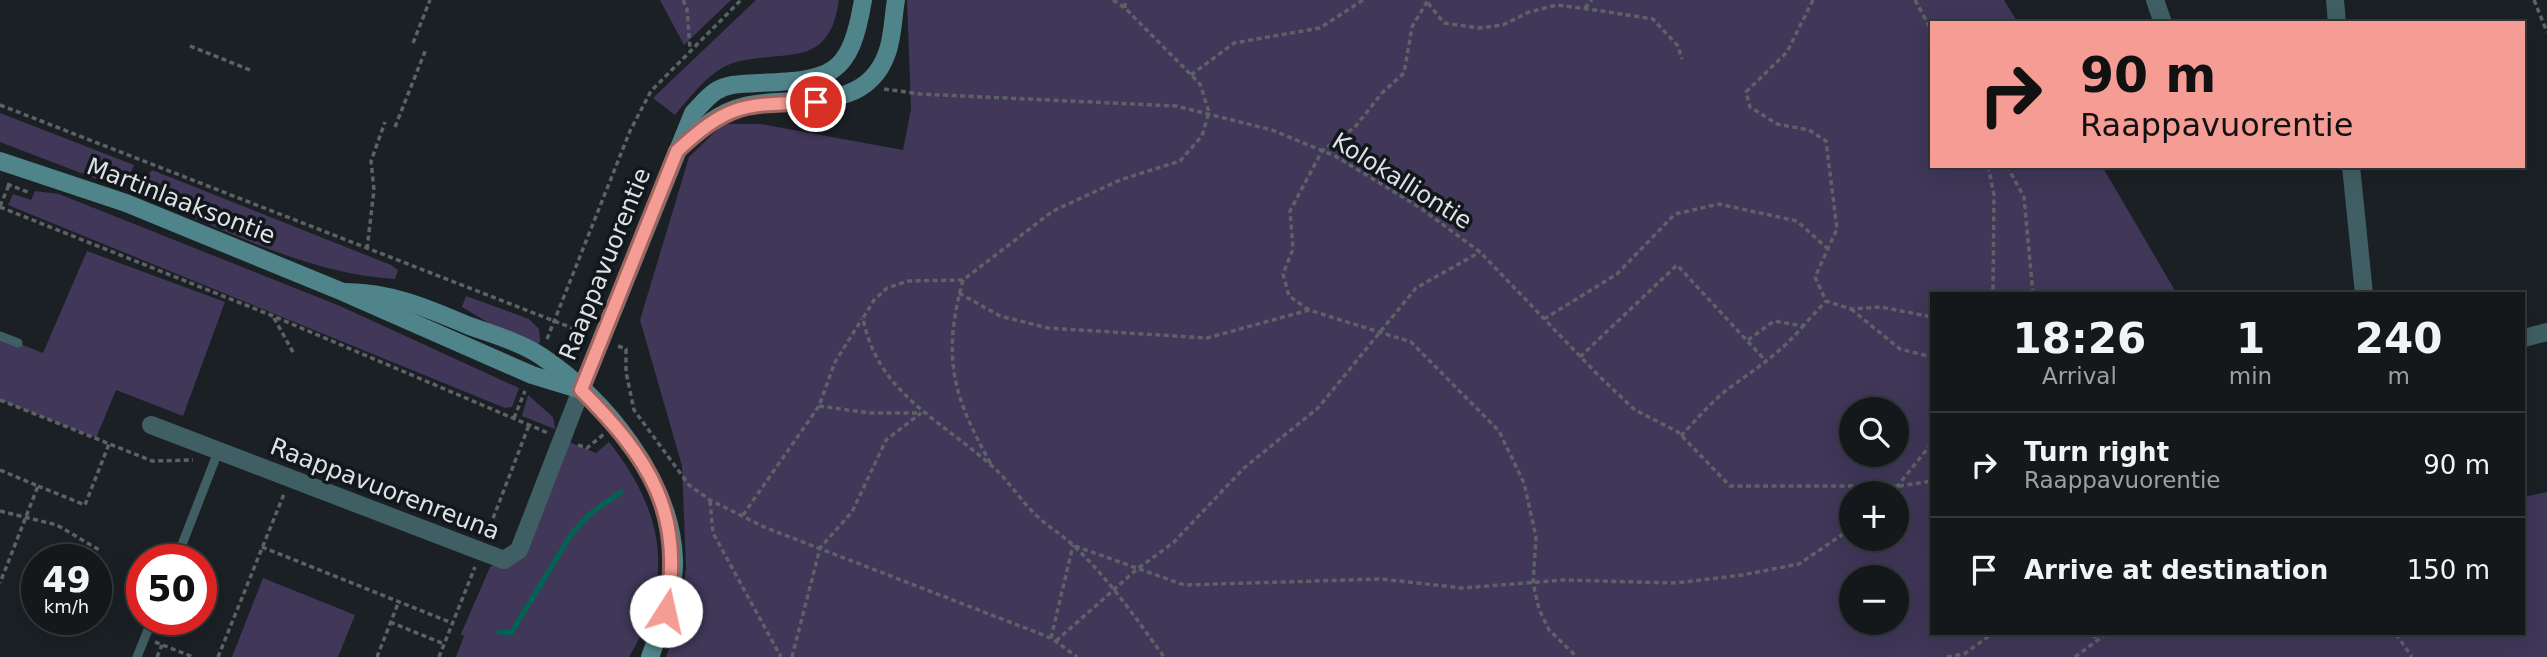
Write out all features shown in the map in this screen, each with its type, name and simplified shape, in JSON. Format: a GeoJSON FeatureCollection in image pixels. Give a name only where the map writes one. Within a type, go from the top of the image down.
{"type":"FeatureCollection","features":[{"type":"Feature","properties":{"kind":"main road","name":"Raappavuorentie"},"geometry":{"type":"LineString","coordinates":[[649,657],[666,611],[674,559],[662,503],[650,476],[616,425],[581,390],[693,113],[716,91],[733,85],[799,82],[834,70],[848,56],[856,39],[863,0]]}},
{"type":"Feature","properties":{"kind":"main road"},"geometry":{"type":"LineString","coordinates":[[863,86],[878,70],[887,53],[896,0]]}},
{"type":"Feature","properties":{"kind":"main road","name":"Raappavuorentie"},"geometry":{"type":"LineString","coordinates":[[677,151],[705,125],[726,112],[748,105],[841,97],[863,86]]}},
{"type":"Feature","properties":{"kind":"main road","name":"Martinlaaksontie"},"geometry":{"type":"LineString","coordinates":[[0,161],[126,203],[342,292],[381,312],[532,375],[581,390]]}},
{"type":"Feature","properties":{"kind":"main road","name":"Martinlaaksontie"},"geometry":{"type":"LineString","coordinates":[[342,292],[371,292],[411,302],[540,355],[581,390]]}},
{"type":"Feature","properties":{"kind":"street"},"geometry":{"type":"LineString","coordinates":[[2155,0],[2162,21]]}},
{"type":"Feature","properties":{"kind":"street"},"geometry":{"type":"LineString","coordinates":[[2335,0],[2337,21]]}},
{"type":"Feature","properties":{"kind":"street"},"geometry":{"type":"LineString","coordinates":[[2351,168],[2364,292]]}},
{"type":"Feature","properties":{"kind":"street"},"geometry":{"type":"LineString","coordinates":[[2525,338],[2547,331]]}},
{"type":"Feature","properties":{"kind":"street","name":"Raappavuorenreuna"},"geometry":{"type":"LineString","coordinates":[[151,425],[504,560],[519,550],[581,390]]}},
{"type":"Feature","properties":{"kind":"lane"},"geometry":{"type":"LineString","coordinates":[[0,335],[18,343]]}},
{"type":"Feature","properties":{"kind":"lane"},"geometry":{"type":"LineString","coordinates":[[182,544],[218,452]]}},
{"type":"Feature","properties":{"kind":"lane"},"geometry":{"type":"LineString","coordinates":[[137,657],[146,635]]}},
{"type":"Feature","properties":{"kind":"path"},"geometry":{"type":"LineString","coordinates":[[413,43],[430,0]]}},
{"type":"Feature","properties":{"kind":"path"},"geometry":{"type":"LineString","coordinates":[[683,0],[687,9],[690,49]]}},
{"type":"Feature","properties":{"kind":"path"},"geometry":{"type":"LineString","coordinates":[[540,355],[629,131],[651,91],[741,0]]}},
{"type":"Feature","properties":{"kind":"path"},"geometry":{"type":"LineString","coordinates":[[742,516],[818,406],[835,362],[874,300],[887,288],[908,281],[963,279],[1053,211],[1120,180],[1180,161],[1202,136],[1209,112],[1200,84],[1125,8],[1113,0]]}},
{"type":"Feature","properties":{"kind":"path"},"geometry":{"type":"LineString","coordinates":[[1125,0],[1125,8]]}},
{"type":"Feature","properties":{"kind":"path"},"geometry":{"type":"LineString","coordinates":[[1191,75],[1234,43],[1321,28],[1363,0]]}},
{"type":"Feature","properties":{"kind":"path"},"geometry":{"type":"LineString","coordinates":[[1585,8],[1592,0]]}},
{"type":"Feature","properties":{"kind":"path"},"geometry":{"type":"LineString","coordinates":[[1812,0],[1787,52],[1746,92],[1750,107],[1777,124],[1809,130],[1826,141],[1837,229],[1815,277],[1826,301],[1851,309],[1900,349],[1930,356]]}},
{"type":"Feature","properties":{"kind":"path"},"geometry":{"type":"LineString","coordinates":[[1915,0],[1930,27]]}},
{"type":"Feature","properties":{"kind":"path"},"geometry":{"type":"LineString","coordinates":[[2534,0],[2547,32]]}},
{"type":"Feature","properties":{"kind":"path"},"geometry":{"type":"LineString","coordinates":[[1577,657],[1549,631],[1533,583],[1536,537],[1524,483],[1499,431],[1411,342],[1383,331],[1309,310],[1289,296],[1283,274],[1293,249],[1290,211],[1322,151],[1355,127],[1382,93],[1404,73],[1412,27],[1428,1],[1444,23],[1479,28],[1503,25],[1529,12],[1557,5],[1653,19],[1678,46],[1682,59]]}},
{"type":"Feature","properties":{"kind":"path"},"geometry":{"type":"LineString","coordinates":[[190,46],[250,70]]}},
{"type":"Feature","properties":{"kind":"path"},"geometry":{"type":"LineString","coordinates":[[395,127],[426,49]]}},
{"type":"Feature","properties":{"kind":"path","name":"Kolokalliontie"},"geometry":{"type":"LineString","coordinates":[[863,86],[920,94],[1176,106],[1209,112],[1272,130],[1322,151],[1419,207],[1480,252],[1580,357],[1635,410],[1680,434],[1730,486],[1839,486]]}},
{"type":"Feature","properties":{"kind":"path"},"geometry":{"type":"LineString","coordinates":[[0,105],[626,349],[625,372],[634,410],[689,485],[710,500],[820,548],[1051,638],[1077,657]]}},
{"type":"Feature","properties":{"kind":"path"},"geometry":{"type":"LineString","coordinates":[[367,249],[374,190],[371,161],[384,122]]}},
{"type":"Feature","properties":{"kind":"path"},"geometry":{"type":"LineString","coordinates":[[1988,168],[1994,195],[1993,292]]}},
{"type":"Feature","properties":{"kind":"path"},"geometry":{"type":"LineString","coordinates":[[2008,168],[2024,197],[2034,292]]}},
{"type":"Feature","properties":{"kind":"path"},"geometry":{"type":"LineString","coordinates":[[0,182],[28,192]]}},
{"type":"Feature","properties":{"kind":"path"},"geometry":{"type":"LineString","coordinates":[[9,185],[0,206],[273,316],[587,448],[634,410]]}},
{"type":"Feature","properties":{"kind":"path"},"geometry":{"type":"LineString","coordinates":[[1544,320],[1616,274],[1675,214],[1718,204],[1797,221],[1828,249]]}},
{"type":"Feature","properties":{"kind":"path"},"geometry":{"type":"LineString","coordinates":[[1056,641],[1136,570],[1174,542],[1244,468],[1318,408],[1416,288],[1480,252]]}},
{"type":"Feature","properties":{"kind":"path"},"geometry":{"type":"LineString","coordinates":[[1580,357],[1677,265],[1764,359]]}},
{"type":"Feature","properties":{"kind":"path"},"geometry":{"type":"LineString","coordinates":[[963,279],[953,318],[951,352],[956,385],[969,425],[993,467],[1035,515],[1073,545],[1115,590],[1164,657]]}},
{"type":"Feature","properties":{"kind":"path"},"geometry":{"type":"LineString","coordinates":[[959,293],[1000,316],[1048,328],[1207,338],[1309,310]]}},
{"type":"Feature","properties":{"kind":"path"},"geometry":{"type":"LineString","coordinates":[[1680,434],[1727,390],[1750,375],[1764,359],[1778,353],[1826,301]]}},
{"type":"Feature","properties":{"kind":"path"},"geometry":{"type":"LineString","coordinates":[[1851,309],[1881,307],[1930,317]]}},
{"type":"Feature","properties":{"kind":"path"},"geometry":{"type":"LineString","coordinates":[[273,316],[294,354]]}},
{"type":"Feature","properties":{"kind":"path"},"geometry":{"type":"LineString","coordinates":[[863,318],[867,341],[880,365],[921,413],[993,467]]}},
{"type":"Feature","properties":{"kind":"path"},"geometry":{"type":"LineString","coordinates":[[1747,341],[1774,321],[1803,326]]}},
{"type":"Feature","properties":{"kind":"path"},"geometry":{"type":"LineString","coordinates":[[514,418],[532,375]]}},
{"type":"Feature","properties":{"kind":"path"},"geometry":{"type":"LineString","coordinates":[[818,406],[870,413],[921,413]]}},
{"type":"Feature","properties":{"kind":"path"},"geometry":{"type":"LineString","coordinates":[[792,657],[820,548],[852,512],[886,440],[921,413]]}},
{"type":"Feature","properties":{"kind":"path"},"geometry":{"type":"LineString","coordinates":[[0,470],[85,505],[109,444]]}},
{"type":"Feature","properties":{"kind":"path"},"geometry":{"type":"LineString","coordinates":[[1903,481],[1930,446]]}},
{"type":"Feature","properties":{"kind":"path"},"geometry":{"type":"LineString","coordinates":[[218,657],[290,479]]}},
{"type":"Feature","properties":{"kind":"path","name":"Kolokalliontie"},"geometry":{"type":"LineString","coordinates":[[1909,484],[1930,481]]}},
{"type":"Feature","properties":{"kind":"path"},"geometry":{"type":"LineString","coordinates":[[0,583],[38,486]]}},
{"type":"Feature","properties":{"kind":"path"},"geometry":{"type":"LineString","coordinates":[[710,500],[713,533],[781,657]]}},
{"type":"Feature","properties":{"kind":"path"},"geometry":{"type":"LineString","coordinates":[[0,512],[57,525],[89,544]]}},
{"type":"Feature","properties":{"kind":"path"},"geometry":{"type":"LineString","coordinates":[[1073,545],[1136,570],[1184,585],[1369,579],[1462,587],[1564,580],[1676,583],[1742,575],[1799,564],[1839,537]]}},
{"type":"Feature","properties":{"kind":"path"},"geometry":{"type":"LineString","coordinates":[[1051,638],[1073,545]]}},
{"type":"Feature","properties":{"kind":"path"},"geometry":{"type":"LineString","coordinates":[[262,547],[452,623]]}},
{"type":"Feature","properties":{"kind":"path"},"geometry":{"type":"LineString","coordinates":[[377,657],[399,601]]}},
{"type":"Feature","properties":{"kind":"path"},"geometry":{"type":"LineString","coordinates":[[390,622],[444,644]]}},
{"type":"Feature","properties":{"kind":"path"},"geometry":{"type":"LineString","coordinates":[[1947,657],[1964,654],[1992,635]]}},
{"type":"Feature","properties":{"kind":"path"},"geometry":{"type":"LineString","coordinates":[[2094,635],[2097,640]]}},
{"type":"Feature","properties":{"kind":"path"},"geometry":{"type":"LineString","coordinates":[[2075,657],[2104,635]]}},
{"type":"Feature","properties":{"kind":"path"},"geometry":{"type":"LineString","coordinates":[[2397,635],[2412,657]]}},
{"type":"Feature","properties":{"kind":"path"},"geometry":{"type":"LineString","coordinates":[[145,638],[192,657]]}},
{"type":"Feature","properties":{"kind":"path"},"geometry":{"type":"LineString","coordinates":[[157,657],[162,645]]}},
{"type":"Feature","properties":{"kind":"shaded area"},"geometry":{"type":"Polygon","coordinates":[[[660,0],[731,0],[684,45],[660,0]]]}},
{"type":"Feature","properties":{"kind":"shaded area"},"geometry":{"type":"Polygon","coordinates":[[[756,0],[839,0],[834,22],[826,37],[815,47],[803,52],[755,58],[727,66],[702,84],[675,115],[653,98],[756,0]]]}},
{"type":"Feature","properties":{"kind":"shaded area"},"geometry":{"type":"Polygon","coordinates":[[[907,0],[2004,0],[2017,21],[1930,21],[1930,168],[2103,168],[2176,292],[1930,292],[1930,635],[2525,635],[2525,497],[2547,492],[2547,657],[666,657],[681,613],[686,567],[682,466],[640,320],[689,157],[723,124],[761,124],[903,150],[911,109],[907,0]]]}},
{"type":"Feature","properties":{"kind":"shaded area"},"geometry":{"type":"Polygon","coordinates":[[[0,113],[134,165],[127,181],[112,185],[0,142],[0,113]]]}},
{"type":"Feature","properties":{"kind":"shaded area"},"geometry":{"type":"Polygon","coordinates":[[[152,170],[391,265],[398,270],[395,279],[363,276],[302,261],[154,201],[142,194],[146,178],[152,170]]]}},
{"type":"Feature","properties":{"kind":"shaded area"},"geometry":{"type":"Polygon","coordinates":[[[35,191],[59,194],[340,306],[519,388],[512,407],[505,408],[8,205],[13,194],[31,200],[35,191]]]}},
{"type":"Feature","properties":{"kind":"shaded area"},"geometry":{"type":"Polygon","coordinates":[[[87,251],[225,302],[183,416],[116,390],[96,438],[0,400],[0,336],[43,353],[87,251]]]}},
{"type":"Feature","properties":{"kind":"shaded area"},"geometry":{"type":"Polygon","coordinates":[[[466,296],[529,319],[539,329],[540,342],[536,347],[524,344],[462,307],[466,296]]]}},
{"type":"Feature","properties":{"kind":"shaded area"},"geometry":{"type":"Polygon","coordinates":[[[528,395],[553,417],[555,429],[522,416],[528,395]]]}},
{"type":"Feature","properties":{"kind":"shaded area"},"geometry":{"type":"Polygon","coordinates":[[[562,439],[596,453],[609,442],[628,468],[642,494],[652,520],[658,573],[644,628],[629,657],[456,657],[464,636],[461,634],[490,567],[513,556],[562,439]]]}},
{"type":"Feature","properties":{"kind":"shaded area"},"geometry":{"type":"Polygon","coordinates":[[[263,578],[355,615],[338,657],[232,657],[263,578]]]}},
{"type":"Feature","properties":{"kind":"waterway"},"geometry":{"type":"LineString","coordinates":[[499,632],[511,633],[572,533],[591,513],[621,492]]}},
{"type":"Feature","properties":{"kind":"route"},"geometry":{"type":"LineString","coordinates":[[666,611],[674,559],[662,503],[636,451],[616,425],[581,390],[677,151],[705,125],[726,112],[748,105],[816,102]]}}]}
